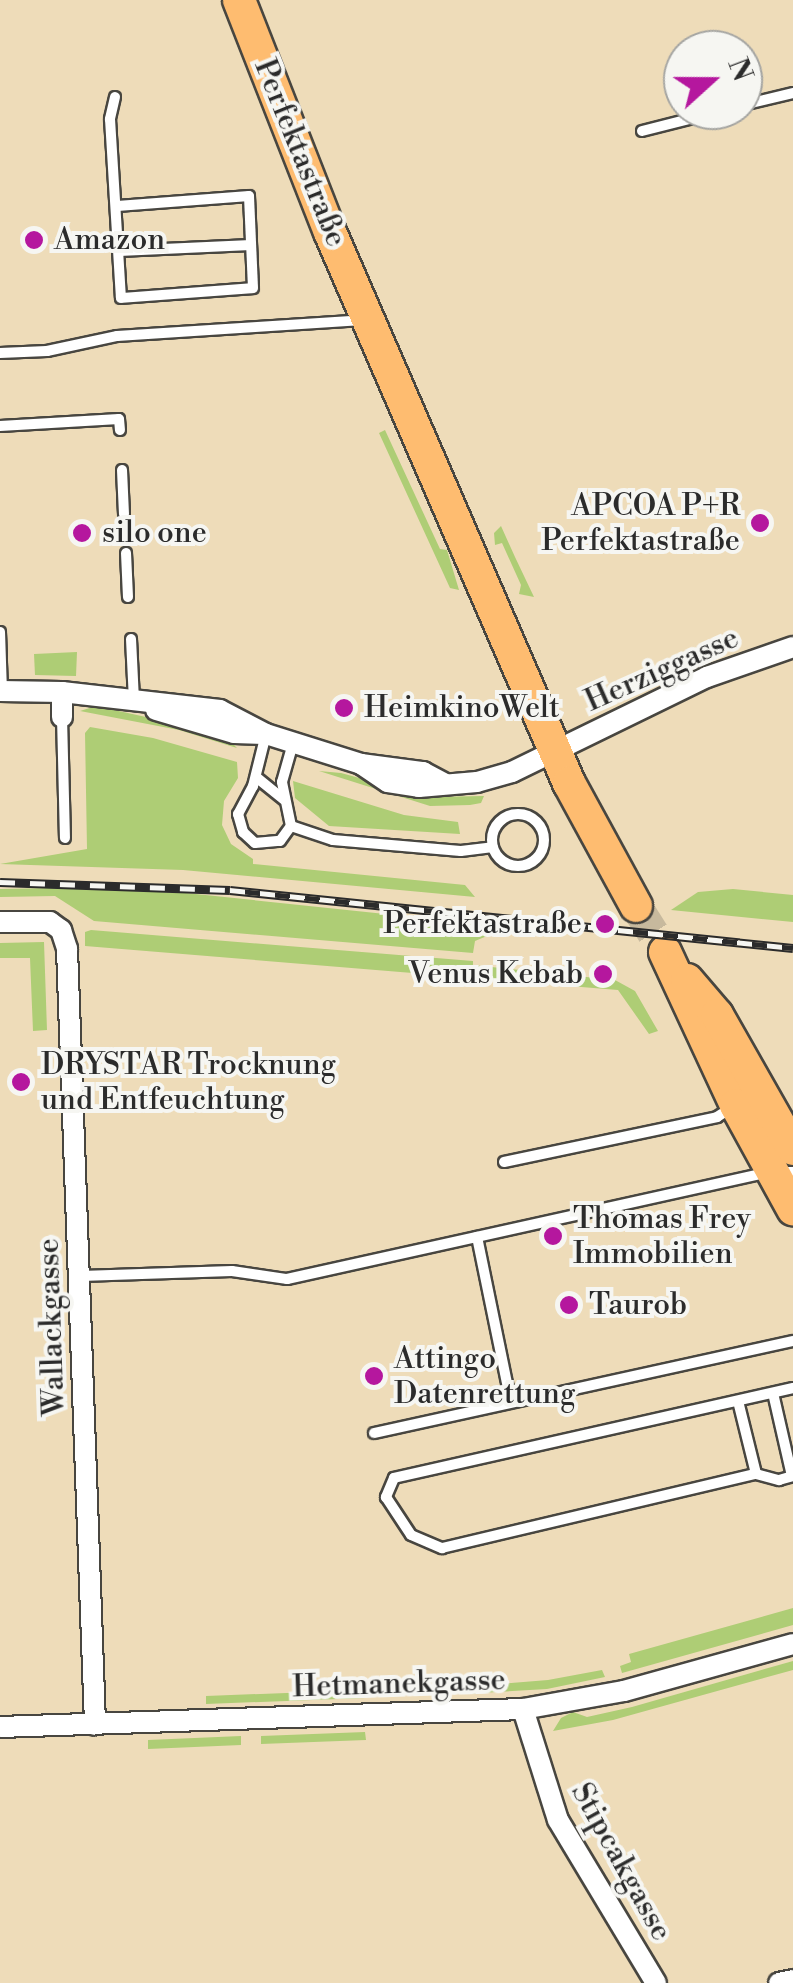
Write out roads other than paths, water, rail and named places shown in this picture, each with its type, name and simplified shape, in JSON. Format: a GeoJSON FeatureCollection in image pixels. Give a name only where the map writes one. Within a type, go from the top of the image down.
{"type":"FeatureCollection","features":[{"type":"Feature","properties":{"kind":"main road","name":"Perfektastraße"},"geometry":{"type":"LineString","coordinates":[[239,0],[369,320],[557,752],[589,824],[636,906]]}},
{"type":"Feature","properties":{"kind":"main road"},"geometry":{"type":"LineString","coordinates":[[786,1165],[736,1105],[670,961],[717,1014],[786,1165],[793,1209]]}},
{"type":"Feature","properties":{"kind":"street","name":"Herziggasse"},"geometry":{"type":"LineString","coordinates":[[1,691],[62,692],[140,702],[225,730],[266,734],[293,742],[360,764],[399,785],[484,781],[557,752],[707,677],[793,648]]}},
{"type":"Feature","properties":{"kind":"street"},"geometry":{"type":"LineString","coordinates":[[62,692],[62,717]]}},
{"type":"Feature","properties":{"kind":"street","name":"Wallackgasse"},"geometry":{"type":"LineString","coordinates":[[0,922],[43,920],[61,930],[67,949],[94,1724]]}},
{"type":"Feature","properties":{"kind":"street","name":"Hetmanekgasse"},"geometry":{"type":"LineString","coordinates":[[0,1726],[524,1709],[624,1691],[793,1644]]}},
{"type":"Feature","properties":{"kind":"street","name":"Stipcakgasse"},"geometry":{"type":"LineString","coordinates":[[524,1709],[558,1820],[656,1983]]}},
{"type":"Feature","properties":{"kind":"street"},"geometry":{"type":"LineString","coordinates":[[778,1983],[793,1980]]}},
{"type":"Feature","properties":{"kind":"lane"},"geometry":{"type":"LineString","coordinates":[[763,101],[793,93]]}},
{"type":"Feature","properties":{"kind":"lane"},"geometry":{"type":"LineString","coordinates":[[115,97],[110,119],[121,298],[253,288],[249,196],[117,206]]}},
{"type":"Feature","properties":{"kind":"lane"},"geometry":{"type":"LineString","coordinates":[[642,131],[663,126]]}},
{"type":"Feature","properties":{"kind":"lane"},"geometry":{"type":"LineString","coordinates":[[120,250],[251,245]]}},
{"type":"Feature","properties":{"kind":"lane"},"geometry":{"type":"LineString","coordinates":[[0,353],[47,351],[118,336],[369,320]]}},
{"type":"Feature","properties":{"kind":"lane"},"geometry":{"type":"LineString","coordinates":[[84,406],[85,420]]}},
{"type":"Feature","properties":{"kind":"lane"},"geometry":{"type":"LineString","coordinates":[[0,426],[119,418],[120,430]]}},
{"type":"Feature","properties":{"kind":"lane"},"geometry":{"type":"LineString","coordinates":[[122,470],[124,514]]}},
{"type":"Feature","properties":{"kind":"lane"},"geometry":{"type":"LineString","coordinates":[[126,553],[128,597]]}},
{"type":"Feature","properties":{"kind":"lane"},"geometry":{"type":"LineString","coordinates":[[0,632],[1,691]]}},
{"type":"Feature","properties":{"kind":"lane"},"geometry":{"type":"LineString","coordinates":[[130,639],[140,702]]}},
{"type":"Feature","properties":{"kind":"lane"},"geometry":{"type":"LineString","coordinates":[[62,717],[65,838]]}},
{"type":"Feature","properties":{"kind":"lane"},"geometry":{"type":"LineString","coordinates":[[266,734],[256,777],[238,814],[243,832],[255,843],[268,844],[284,838],[292,826]]}},
{"type":"Feature","properties":{"kind":"lane"},"geometry":{"type":"LineString","coordinates":[[292,826],[282,782],[293,742]]}},
{"type":"Feature","properties":{"kind":"lane"},"geometry":{"type":"LineString","coordinates":[[256,777],[284,800]]}},
{"type":"Feature","properties":{"kind":"lane"},"geometry":{"type":"LineString","coordinates":[[510,815],[530,816],[542,832],[540,853],[526,864],[504,862],[493,846],[496,824],[510,815]]}},
{"type":"Feature","properties":{"kind":"lane"},"geometry":{"type":"LineString","coordinates":[[292,826],[332,840],[460,851],[493,846]]}},
{"type":"Feature","properties":{"kind":"lane"},"geometry":{"type":"LineString","coordinates":[[504,1162],[717,1117],[736,1105]]}},
{"type":"Feature","properties":{"kind":"lane"},"geometry":{"type":"LineString","coordinates":[[81,1276],[232,1271],[287,1280],[786,1165]]}},
{"type":"Feature","properties":{"kind":"lane"},"geometry":{"type":"LineString","coordinates":[[478,1238],[511,1402]]}},
{"type":"Feature","properties":{"kind":"lane"},"geometry":{"type":"LineString","coordinates":[[374,1433],[793,1340]]}},
{"type":"Feature","properties":{"kind":"lane"},"geometry":{"type":"LineString","coordinates":[[773,1393],[793,1476],[779,1480],[756,1474],[442,1548],[411,1535],[386,1497],[394,1478],[793,1388]]}},
{"type":"Feature","properties":{"kind":"lane"},"geometry":{"type":"LineString","coordinates":[[738,1401],[756,1474]]}},
{"type":"Feature","properties":{"kind":"tunnel"},"geometry":{"type":"LineString","coordinates":[[636,906],[665,952]]}},
{"type":"Feature","properties":{"kind":"railway"},"geometry":{"type":"LineString","coordinates":[[0,882],[230,890],[793,948]]}},
{"type":"Feature","properties":{"kind":"place","name":"Amazon"},"geometry":{"type":"Point","coordinates":[34,240]}},
{"type":"Feature","properties":{"kind":"place","name":"APCOA P+R Perfektastraße"},"geometry":{"type":"Point","coordinates":[760,523]}},
{"type":"Feature","properties":{"kind":"place","name":"silo one"},"geometry":{"type":"Point","coordinates":[82,533]}},
{"type":"Feature","properties":{"kind":"place","name":"HeimkinoWelt"},"geometry":{"type":"Point","coordinates":[344,708]}},
{"type":"Feature","properties":{"kind":"place","name":"Perfektastraße"},"geometry":{"type":"Point","coordinates":[605,924]}},
{"type":"Feature","properties":{"kind":"place","name":"Venus Kebab"},"geometry":{"type":"Point","coordinates":[603,974]}},
{"type":"Feature","properties":{"kind":"place","name":"DRYSTAR Trocknung und Entfeuchtung"},"geometry":{"type":"Point","coordinates":[21,1082]}},
{"type":"Feature","properties":{"kind":"place","name":"Thomas Frey Immobilien"},"geometry":{"type":"Point","coordinates":[553,1236]}},
{"type":"Feature","properties":{"kind":"place","name":"Taurob"},"geometry":{"type":"Point","coordinates":[569,1305]}},
{"type":"Feature","properties":{"kind":"place","name":"Attingo Datenrettung"},"geometry":{"type":"Point","coordinates":[374,1376]}}]}
